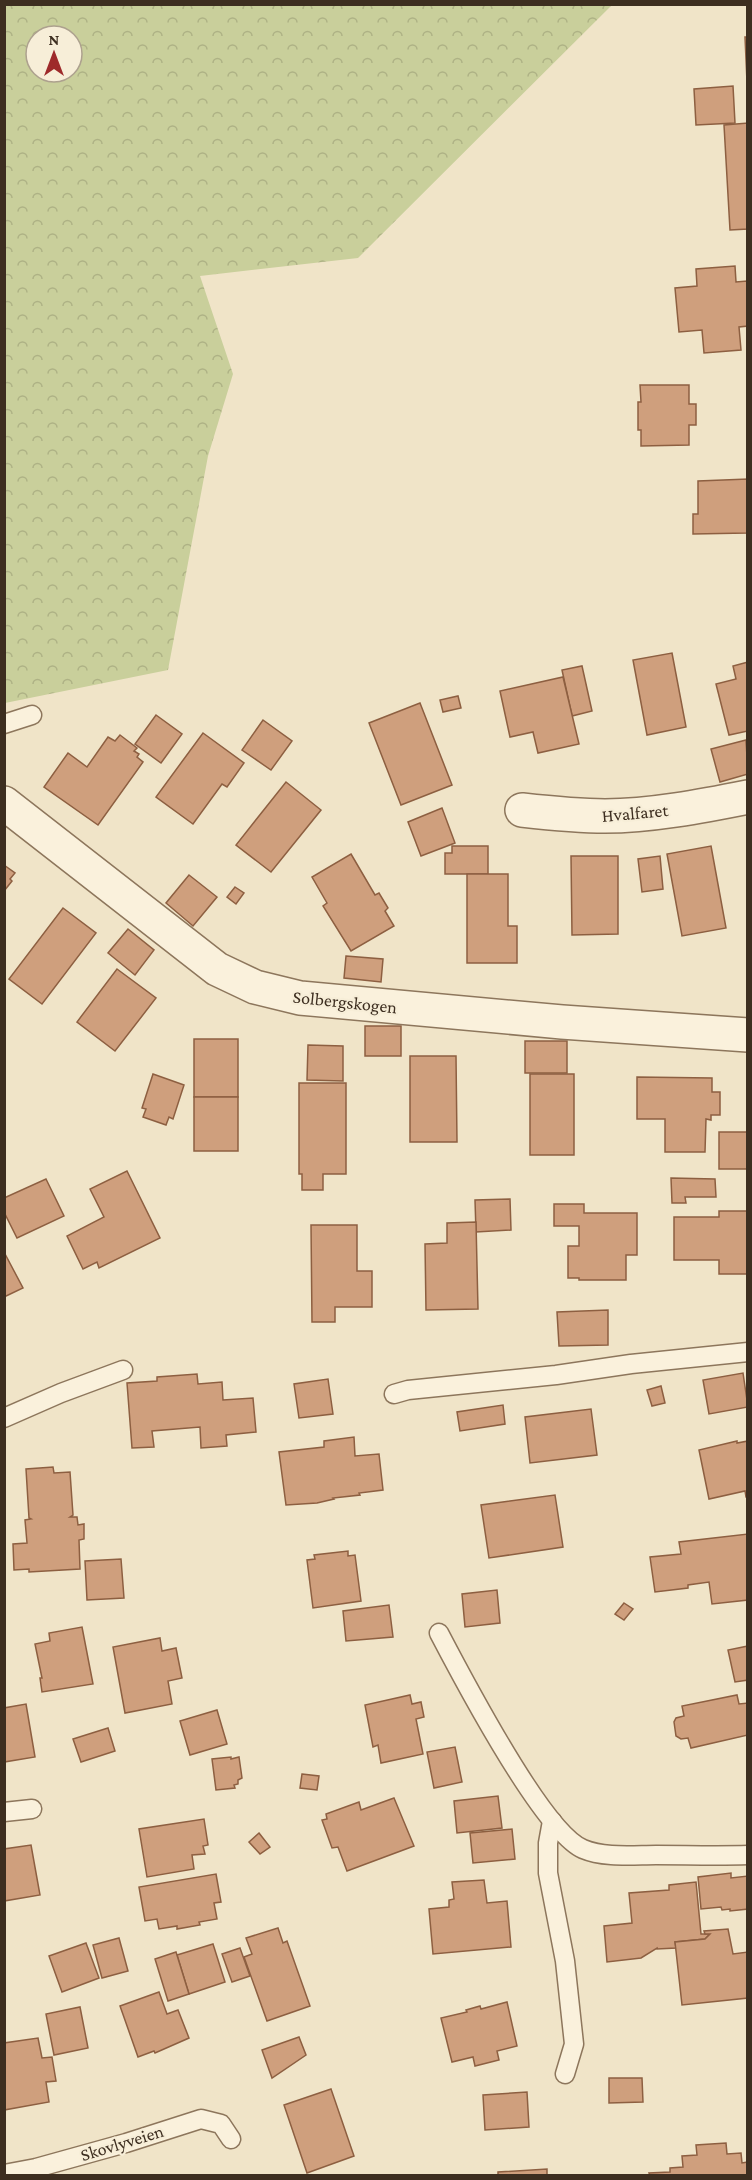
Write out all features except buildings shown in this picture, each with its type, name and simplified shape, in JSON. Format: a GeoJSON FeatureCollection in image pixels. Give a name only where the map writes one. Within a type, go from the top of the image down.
{"type":"FeatureCollection","features":[{"type":"Feature","properties":{"kind":"street","name":"Hvalfaret"},"geometry":{"type":"LineString","coordinates":[[522,810],[564,815],[608,816],[696,807],[747,797]]}},
{"type":"Feature","properties":{"kind":"street","name":"Solbergskogen"},"geometry":{"type":"LineString","coordinates":[[4,803],[217,969],[263,989],[300,998],[329,1001],[562,1022],[747,1035]]}},
{"type":"Feature","properties":{"kind":"lane"},"geometry":{"type":"LineString","coordinates":[[4,723],[32,715]]}},
{"type":"Feature","properties":{"kind":"lane"},"geometry":{"type":"LineString","coordinates":[[394,1394],[408,1390],[747,1352]]}},
{"type":"Feature","properties":{"kind":"lane"},"geometry":{"type":"LineString","coordinates":[[4,1418],[61,1393],[123,1370]]}},
{"type":"Feature","properties":{"kind":"lane"},"geometry":{"type":"LineString","coordinates":[[439,1633],[513,1763],[552,1821],[572,1842],[583,1849],[598,1853],[747,1855]]}},
{"type":"Feature","properties":{"kind":"lane"},"geometry":{"type":"LineString","coordinates":[[4,1812],[32,1809]]}},
{"type":"Feature","properties":{"kind":"lane"},"geometry":{"type":"LineString","coordinates":[[552,1821],[548,1843],[548,1873],[565,1961],[574,2044],[565,2074]]}},
{"type":"Feature","properties":{"kind":"lane","name":"Skovlyveien"},"geometry":{"type":"LineString","coordinates":[[4,2174],[36,2168],[126,2143],[201,2118],[221,2124],[231,2139]]}},
{"type":"Feature","properties":{"kind":"green space"},"geometry":{"type":"Polygon","coordinates":[[[5,4],[612,5],[358,258],[200,276],[233,374],[208,456],[168,670],[5,703],[5,4]]]}}]}
